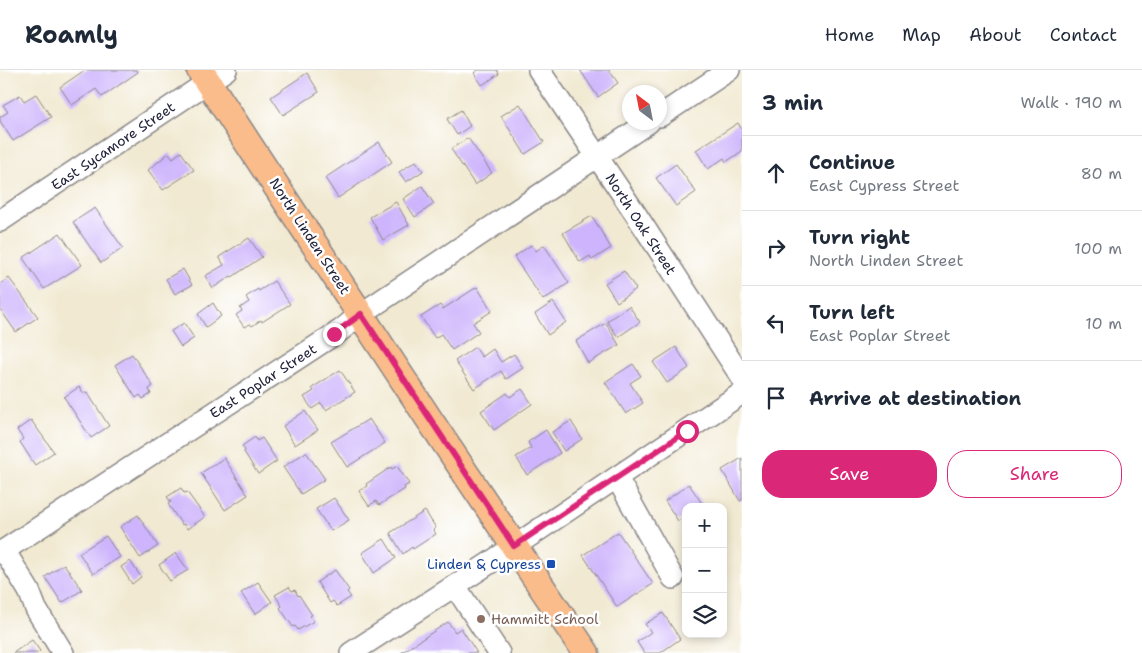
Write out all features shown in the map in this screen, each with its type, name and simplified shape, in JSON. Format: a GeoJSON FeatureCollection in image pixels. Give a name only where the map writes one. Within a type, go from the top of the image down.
{"type":"FeatureCollection","features":[{"type":"Feature","properties":{"kind":"main road","name":"North Linden Street"},"geometry":{"type":"LineString","coordinates":[[211,74],[361,314],[584,652]]}},
{"type":"Feature","properties":{"kind":"street","name":"North Oak Street"},"geometry":{"type":"LineString","coordinates":[[539,70],[742,378]]}},
{"type":"Feature","properties":{"kind":"street"},"geometry":{"type":"LineString","coordinates":[[667,111],[729,70]]}},
{"type":"Feature","properties":{"kind":"street","name":"East Sycamore Street"},"geometry":{"type":"LineString","coordinates":[[0,221],[211,74]]}},
{"type":"Feature","properties":{"kind":"street","name":"East Poplar Street"},"geometry":{"type":"LineString","coordinates":[[2,552],[341,330],[361,314],[637,130]]}},
{"type":"Feature","properties":{"kind":"street"},"geometry":{"type":"LineString","coordinates":[[359,651],[742,393]]}},
{"type":"Feature","properties":{"kind":"street"},"geometry":{"type":"LineString","coordinates":[[617,478],[673,578]]}},
{"type":"Feature","properties":{"kind":"street"},"geometry":{"type":"LineString","coordinates":[[2,552],[29,591],[36,609],[63,653]]}},
{"type":"Feature","properties":{"kind":"street"},"geometry":{"type":"LineString","coordinates":[[455,586],[499,653]]}},
{"type":"Feature","properties":{"kind":"building"},"geometry":{"type":"Polygon","coordinates":[[[85,70],[137,70],[138,72],[102,97],[96,89],[72,105],[60,87],[85,70]]]}},
{"type":"Feature","properties":{"kind":"building"},"geometry":{"type":"Polygon","coordinates":[[[478,70],[497,70],[499,74],[482,85],[474,73],[478,70]]]}},
{"type":"Feature","properties":{"kind":"building"},"geometry":{"type":"Polygon","coordinates":[[[580,70],[609,70],[618,83],[598,97],[580,70]]]}},
{"type":"Feature","properties":{"kind":"building"},"geometry":{"type":"Polygon","coordinates":[[[307,73],[319,92],[283,115],[271,97],[307,73]]]}},
{"type":"Feature","properties":{"kind":"building"},"geometry":{"type":"Polygon","coordinates":[[[36,94],[51,117],[13,141],[0,121],[0,117],[8,112],[3,105],[20,95],[24,101],[36,94]]]}},
{"type":"Feature","properties":{"kind":"building"},"geometry":{"type":"Polygon","coordinates":[[[520,104],[544,142],[525,154],[501,116],[520,104]]]}},
{"type":"Feature","properties":{"kind":"building"},"geometry":{"type":"Polygon","coordinates":[[[461,110],[470,126],[457,135],[447,119],[461,110]]]}},
{"type":"Feature","properties":{"kind":"building"},"geometry":{"type":"Polygon","coordinates":[[[738,123],[742,130],[742,151],[726,162],[724,158],[708,169],[696,150],[738,123]]]}},
{"type":"Feature","properties":{"kind":"building"},"geometry":{"type":"Polygon","coordinates":[[[468,138],[492,173],[475,185],[451,149],[468,138]]]}},
{"type":"Feature","properties":{"kind":"building"},"geometry":{"type":"Polygon","coordinates":[[[379,142],[392,162],[338,198],[325,178],[379,142]]]}},
{"type":"Feature","properties":{"kind":"building"},"geometry":{"type":"Polygon","coordinates":[[[181,152],[194,170],[163,190],[148,170],[169,153],[173,158],[181,152]]]}},
{"type":"Feature","properties":{"kind":"building"},"geometry":{"type":"Polygon","coordinates":[[[416,161],[423,171],[406,182],[399,172],[416,161]]]}},
{"type":"Feature","properties":{"kind":"building"},"geometry":{"type":"Polygon","coordinates":[[[676,164],[696,192],[676,206],[656,178],[676,164]]]}},
{"type":"Feature","properties":{"kind":"building"},"geometry":{"type":"Polygon","coordinates":[[[422,186],[434,204],[415,217],[403,199],[422,186]]]}},
{"type":"Feature","properties":{"kind":"building"},"geometry":{"type":"Polygon","coordinates":[[[396,202],[409,225],[383,240],[370,217],[396,202]]]}},
{"type":"Feature","properties":{"kind":"building"},"geometry":{"type":"Polygon","coordinates":[[[95,208],[123,248],[101,263],[73,222],[95,208]]]}},
{"type":"Feature","properties":{"kind":"building"},"geometry":{"type":"Polygon","coordinates":[[[592,216],[611,248],[592,260],[590,256],[580,262],[563,233],[592,216]]]}},
{"type":"Feature","properties":{"kind":"building"},"geometry":{"type":"Polygon","coordinates":[[[60,233],[82,265],[44,289],[23,258],[60,233]]]}},
{"type":"Feature","properties":{"kind":"building"},"geometry":{"type":"Polygon","coordinates":[[[249,238],[262,257],[213,288],[205,276],[224,265],[219,257],[249,238]]]}},
{"type":"Feature","properties":{"kind":"building"},"geometry":{"type":"Polygon","coordinates":[[[531,245],[536,251],[544,245],[569,283],[543,300],[514,257],[531,245]]]}},
{"type":"Feature","properties":{"kind":"building"},"geometry":{"type":"Polygon","coordinates":[[[183,269],[192,285],[175,294],[166,279],[183,269]]]}},
{"type":"Feature","properties":{"kind":"building"},"geometry":{"type":"Polygon","coordinates":[[[624,271],[636,289],[617,302],[605,283],[624,271]]]}},
{"type":"Feature","properties":{"kind":"building"},"geometry":{"type":"Polygon","coordinates":[[[9,278],[38,317],[16,332],[0,309],[0,284],[9,278]]]}},
{"type":"Feature","properties":{"kind":"building"},"geometry":{"type":"Polygon","coordinates":[[[274,281],[290,304],[262,322],[261,320],[252,326],[250,324],[244,327],[236,315],[242,311],[240,308],[249,302],[246,297],[274,281]]]}},
{"type":"Feature","properties":{"kind":"building"},"geometry":{"type":"Polygon","coordinates":[[[477,287],[492,311],[473,323],[479,332],[452,350],[441,334],[435,338],[421,317],[440,305],[443,309],[477,287]]]}},
{"type":"Feature","properties":{"kind":"building"},"geometry":{"type":"Polygon","coordinates":[[[553,302],[566,322],[548,335],[535,314],[553,302]]]}},
{"type":"Feature","properties":{"kind":"building"},"geometry":{"type":"Polygon","coordinates":[[[213,303],[221,316],[206,327],[198,314],[213,303]]]}},
{"type":"Feature","properties":{"kind":"building"},"geometry":{"type":"Polygon","coordinates":[[[629,306],[640,322],[618,337],[607,321],[629,306]]]}},
{"type":"Feature","properties":{"kind":"building"},"geometry":{"type":"Polygon","coordinates":[[[184,323],[194,338],[181,347],[171,331],[184,323]]]}},
{"type":"Feature","properties":{"kind":"building"},"geometry":{"type":"Polygon","coordinates":[[[606,323],[619,345],[588,363],[576,341],[606,323]]]}},
{"type":"Feature","properties":{"kind":"building"},"geometry":{"type":"Polygon","coordinates":[[[475,347],[482,357],[493,349],[501,362],[514,354],[523,368],[506,379],[501,371],[474,389],[455,361],[475,347]]]}},
{"type":"Feature","properties":{"kind":"building"},"geometry":{"type":"Polygon","coordinates":[[[676,347],[689,368],[667,383],[653,362],[676,347]]]}},
{"type":"Feature","properties":{"kind":"building"},"geometry":{"type":"Polygon","coordinates":[[[132,354],[153,386],[149,389],[151,394],[143,399],[140,395],[136,398],[115,365],[132,354]]]}},
{"type":"Feature","properties":{"kind":"building"},"geometry":{"type":"Polygon","coordinates":[[[633,364],[641,376],[630,383],[643,403],[626,414],[605,382],[633,364]]]}},
{"type":"Feature","properties":{"kind":"building"},"geometry":{"type":"Polygon","coordinates":[[[340,370],[355,392],[326,410],[321,403],[312,409],[304,397],[314,391],[312,388],[340,370]]]}},
{"type":"Feature","properties":{"kind":"building"},"geometry":{"type":"Polygon","coordinates":[[[79,387],[84,394],[87,392],[109,426],[91,438],[64,397],[79,387]]]}},
{"type":"Feature","properties":{"kind":"building"},"geometry":{"type":"Polygon","coordinates":[[[522,389],[532,404],[494,430],[481,411],[507,393],[510,397],[522,389]]]}},
{"type":"Feature","properties":{"kind":"building"},"geometry":{"type":"Polygon","coordinates":[[[305,411],[318,430],[295,445],[283,426],[305,411]]]}},
{"type":"Feature","properties":{"kind":"building"},"geometry":{"type":"Polygon","coordinates":[[[369,419],[385,443],[347,467],[331,442],[369,419]]]}},
{"type":"Feature","properties":{"kind":"building"},"geometry":{"type":"Polygon","coordinates":[[[31,420],[54,452],[35,465],[20,442],[23,439],[17,430],[31,420]]]}},
{"type":"Feature","properties":{"kind":"building"},"geometry":{"type":"Polygon","coordinates":[[[571,421],[582,439],[564,451],[552,432],[571,421]]]}},
{"type":"Feature","properties":{"kind":"building"},"geometry":{"type":"Polygon","coordinates":[[[546,430],[560,453],[527,475],[516,457],[531,448],[528,442],[546,430]]]}},
{"type":"Feature","properties":{"kind":"building"},"geometry":{"type":"Polygon","coordinates":[[[255,437],[257,441],[262,438],[277,461],[258,474],[242,446],[255,437]]]}},
{"type":"Feature","properties":{"kind":"building"},"geometry":{"type":"Polygon","coordinates":[[[306,452],[325,479],[301,494],[283,467],[306,452]]]}},
{"type":"Feature","properties":{"kind":"building"},"geometry":{"type":"Polygon","coordinates":[[[224,458],[248,495],[225,510],[201,473],[224,458]]]}},
{"type":"Feature","properties":{"kind":"building"},"geometry":{"type":"Polygon","coordinates":[[[742,458],[742,500],[740,501],[722,470],[742,458]]]}},
{"type":"Feature","properties":{"kind":"building"},"geometry":{"type":"Polygon","coordinates":[[[397,466],[409,484],[404,487],[405,489],[379,505],[376,501],[369,506],[359,491],[391,467],[392,469],[397,466]]]}},
{"type":"Feature","properties":{"kind":"building"},"geometry":{"type":"Polygon","coordinates":[[[689,484],[702,503],[682,503],[682,518],[678,521],[665,501],[689,484]]]}},
{"type":"Feature","properties":{"kind":"building"},"geometry":{"type":"Polygon","coordinates":[[[181,488],[184,493],[187,492],[205,517],[187,529],[184,524],[182,525],[168,504],[171,502],[167,497],[181,488]]]}},
{"type":"Feature","properties":{"kind":"building"},"geometry":{"type":"Polygon","coordinates":[[[334,498],[349,520],[331,531],[316,509],[334,498]]]}},
{"type":"Feature","properties":{"kind":"building"},"geometry":{"type":"Polygon","coordinates":[[[425,511],[436,528],[433,530],[436,534],[403,554],[390,533],[425,511]]]}},
{"type":"Feature","properties":{"kind":"building"},"geometry":{"type":"Polygon","coordinates":[[[138,515],[158,546],[140,558],[120,527],[138,515]]]}},
{"type":"Feature","properties":{"kind":"building"},"geometry":{"type":"Polygon","coordinates":[[[618,532],[653,584],[617,607],[583,555],[618,532]]]}},
{"type":"Feature","properties":{"kind":"building"},"geometry":{"type":"Polygon","coordinates":[[[106,536],[120,557],[93,574],[79,553],[106,536]]]}},
{"type":"Feature","properties":{"kind":"building"},"geometry":{"type":"Polygon","coordinates":[[[384,539],[396,558],[374,573],[362,553],[384,539]]]}},
{"type":"Feature","properties":{"kind":"building"},"geometry":{"type":"Polygon","coordinates":[[[176,553],[188,570],[170,581],[159,565],[176,553]]]}},
{"type":"Feature","properties":{"kind":"building"},"geometry":{"type":"Polygon","coordinates":[[[130,561],[141,577],[132,584],[121,567],[130,561]]]}},
{"type":"Feature","properties":{"kind":"building"},"geometry":{"type":"Polygon","coordinates":[[[64,564],[82,590],[62,603],[45,577],[64,564]]]}},
{"type":"Feature","properties":{"kind":"building"},"geometry":{"type":"Polygon","coordinates":[[[335,570],[349,590],[347,592],[351,597],[337,606],[333,601],[330,603],[317,582],[335,570]]]}},
{"type":"Feature","properties":{"kind":"building"},"geometry":{"type":"Polygon","coordinates":[[[258,582],[272,602],[255,614],[241,593],[258,582]]]}},
{"type":"Feature","properties":{"kind":"building"},"geometry":{"type":"Polygon","coordinates":[[[289,587],[299,595],[314,621],[298,630],[295,626],[293,627],[280,608],[282,606],[275,595],[289,587]]]}},
{"type":"Feature","properties":{"kind":"building"},"geometry":{"type":"Polygon","coordinates":[[[663,613],[680,639],[660,653],[644,653],[637,642],[651,632],[645,624],[663,613]]]}},
{"type":"Feature","properties":{"kind":"building"},"geometry":{"type":"Polygon","coordinates":[[[448,622],[455,632],[461,628],[477,653],[401,653],[448,622]]]}},
{"type":"Feature","properties":{"kind":"building"},"geometry":{"type":"Polygon","coordinates":[[[32,640],[40,651],[38,653],[13,653],[32,640]]]}},
{"type":"Feature","properties":{"kind":"place","name":"Linden & Cypress"},"geometry":{"type":"Point","coordinates":[551,564]}},
{"type":"Feature","properties":{"kind":"place","name":"Hammitt School"},"geometry":{"type":"Point","coordinates":[481,619]}},
{"type":"Feature","properties":{"kind":"route"},"geometry":{"type":"LineString","coordinates":[[334,334],[361,314],[514,546],[687,431]]}}]}
